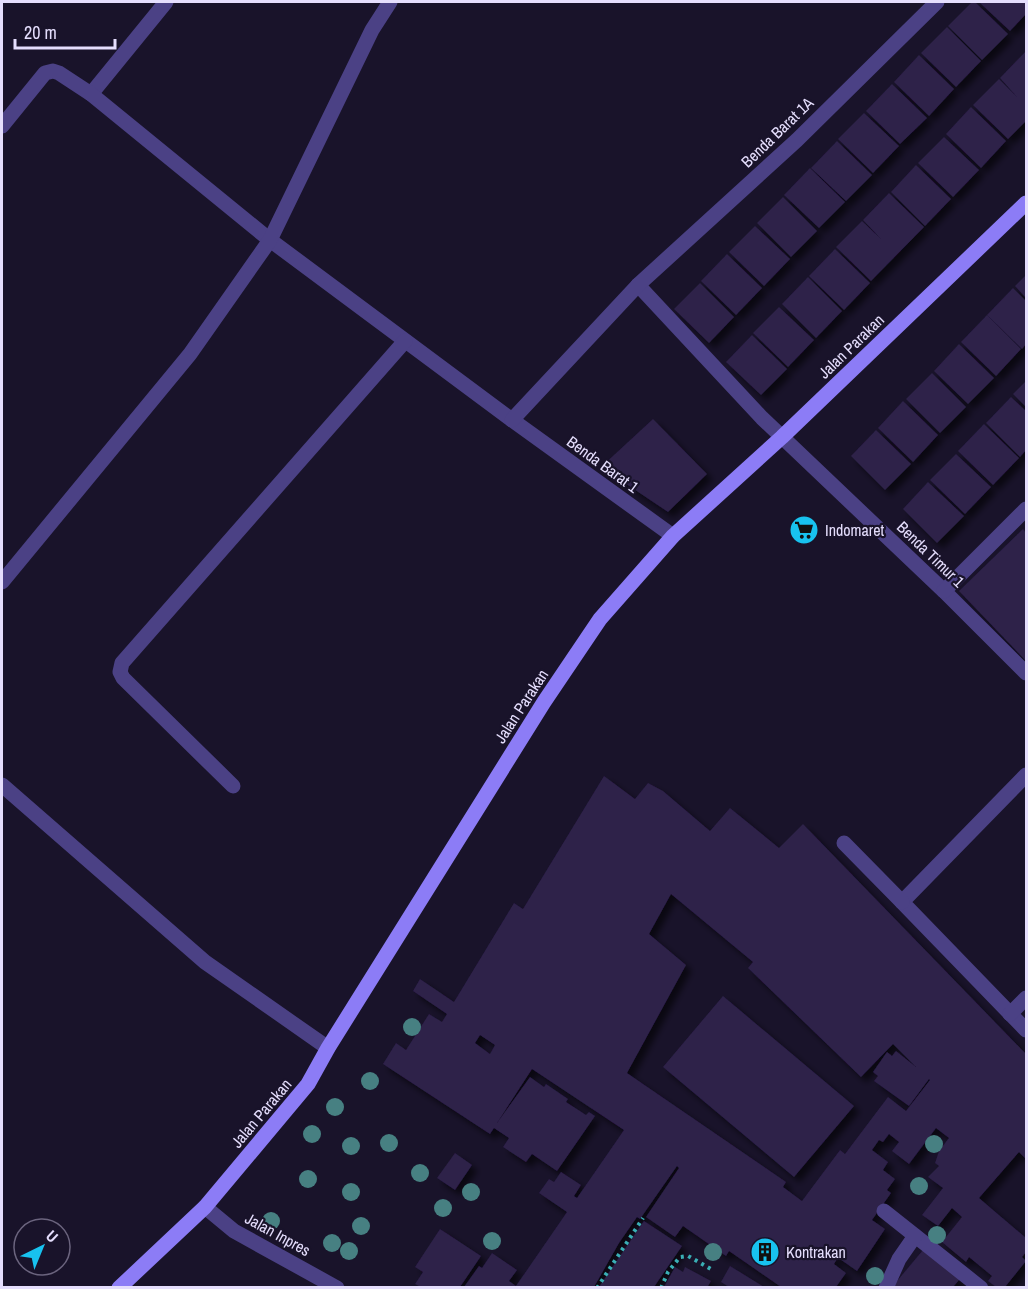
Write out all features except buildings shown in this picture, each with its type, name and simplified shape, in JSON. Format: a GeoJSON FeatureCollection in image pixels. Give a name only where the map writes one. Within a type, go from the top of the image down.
{"type":"FeatureCollection","features":[{"type":"Feature","properties":{"kind":"street"},"geometry":{"type":"LineString","coordinates":[[91,94],[166,2]]}},
{"type":"Feature","properties":{"kind":"street"},"geometry":{"type":"LineString","coordinates":[[2,582],[190,354],[270,240],[372,30],[390,2]]}},
{"type":"Feature","properties":{"kind":"street","name":"Benda Barat 1A"},"geometry":{"type":"LineString","coordinates":[[513,420],[638,285],[797,140],[937,2]]}},
{"type":"Feature","properties":{"kind":"street","name":"Benda Barat 1"},"geometry":{"type":"LineString","coordinates":[[2,126],[45,73],[59,73],[91,94],[270,240],[673,536]]}},
{"type":"Feature","properties":{"kind":"street","name":"Jalan Parakan"},"geometry":{"type":"LineString","coordinates":[[118,1287],[205,1207],[308,1083],[544,702],[600,619],[673,536],[782,437],[1026,203]]}},
{"type":"Feature","properties":{"kind":"street"},"geometry":{"type":"LineString","coordinates":[[638,285],[782,437]]}},
{"type":"Feature","properties":{"kind":"street"},"geometry":{"type":"LineString","coordinates":[[233,786],[123,678],[120,672],[122,663],[405,341]]}},
{"type":"Feature","properties":{"kind":"street","name":"Benda Timur 1"},"geometry":{"type":"LineString","coordinates":[[782,437],[945,591],[1026,673]]}},
{"type":"Feature","properties":{"kind":"street"},"geometry":{"type":"LineString","coordinates":[[945,591],[1026,509]]}},
{"type":"Feature","properties":{"kind":"street"},"geometry":{"type":"LineString","coordinates":[[902,902],[1026,776]]}},
{"type":"Feature","properties":{"kind":"street"},"geometry":{"type":"LineString","coordinates":[[2,786],[205,962],[328,1048]]}},
{"type":"Feature","properties":{"kind":"street"},"geometry":{"type":"LineString","coordinates":[[844,843],[1026,1030]]}},
{"type":"Feature","properties":{"kind":"street"},"geometry":{"type":"LineString","coordinates":[[1010,1014],[1026,998]]}},
{"type":"Feature","properties":{"kind":"street","name":"Jalan Inpres"},"geometry":{"type":"LineString","coordinates":[[205,1207],[234,1231],[337,1287]]}},
{"type":"Feature","properties":{"kind":"street"},"geometry":{"type":"LineString","coordinates":[[884,1211],[981,1287]]}},
{"type":"Feature","properties":{"kind":"street"},"geometry":{"type":"LineString","coordinates":[[886,1287],[899,1259],[915,1236]]}},
{"type":"Feature","properties":{"kind":"path"},"geometry":{"type":"LineString","coordinates":[[597,1287],[643,1218]]}},
{"type":"Feature","properties":{"kind":"path"},"geometry":{"type":"LineString","coordinates":[[661,1287],[668,1272],[680,1257],[688,1256],[711,1269]]}},
{"type":"Feature","properties":{"kind":"place","name":"Indomaret"},"geometry":{"type":"Point","coordinates":[804,530]}},
{"type":"Feature","properties":{"kind":"place","name":"Kontrakan"},"geometry":{"type":"Point","coordinates":[765,1252]}}]}
